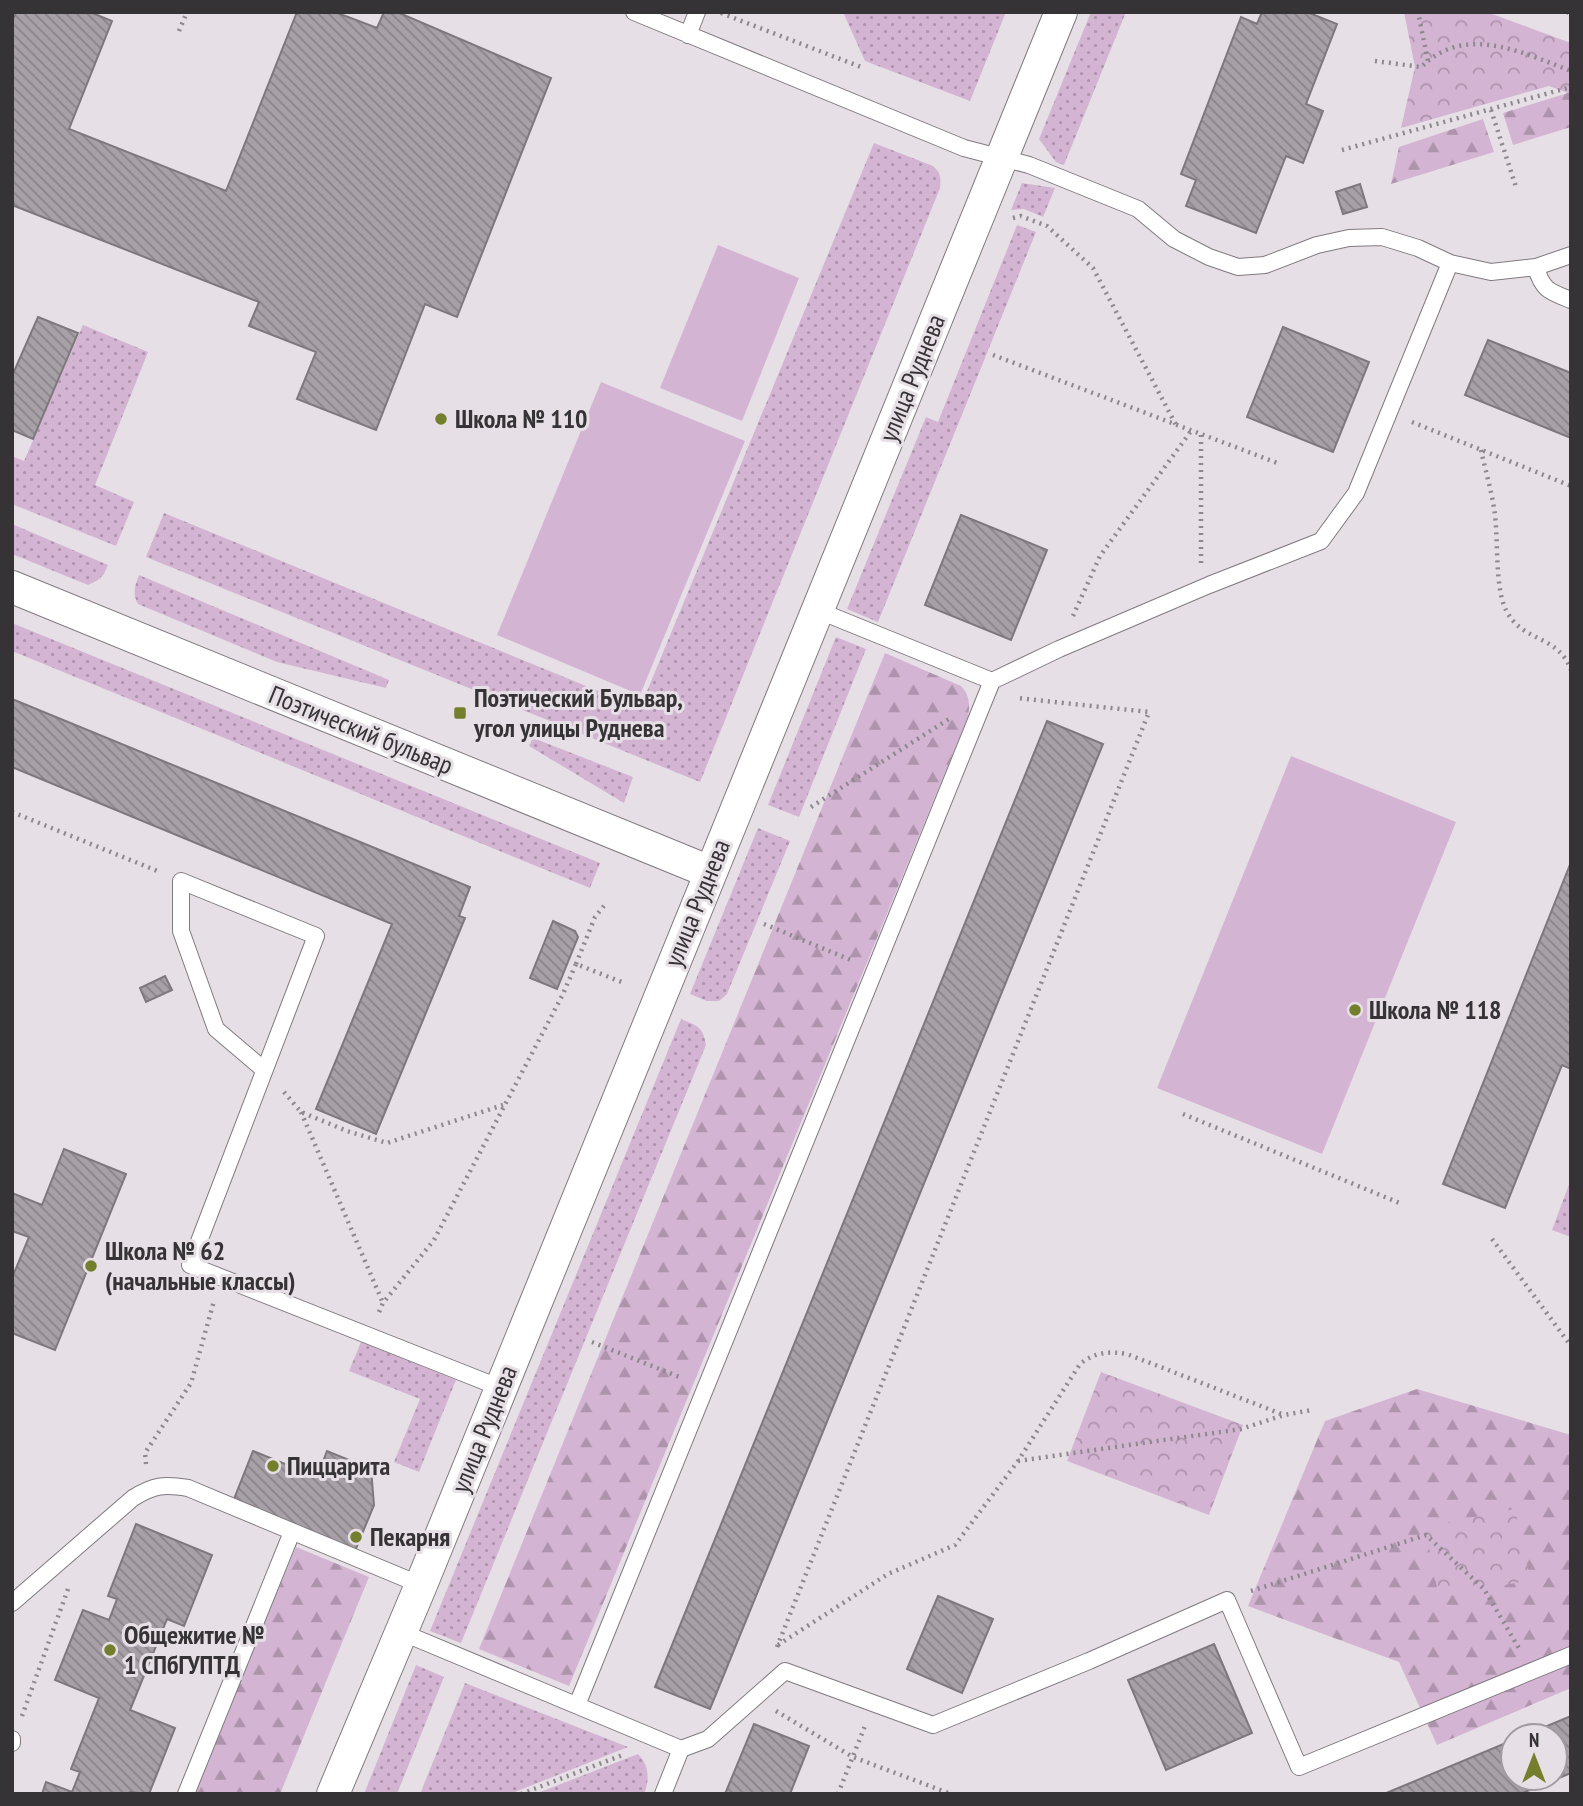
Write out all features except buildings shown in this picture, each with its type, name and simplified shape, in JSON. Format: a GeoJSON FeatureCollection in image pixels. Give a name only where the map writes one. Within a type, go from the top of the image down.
{"type":"FeatureCollection","features":[{"type":"Feature","properties":{"kind":"street","name":"улица Руднева"},"geometry":{"type":"LineString","coordinates":[[333,1794],[421,1585],[1061,12]]}},
{"type":"Feature","properties":{"kind":"street","name":"Поэтический бульвар"},"geometry":{"type":"LineString","coordinates":[[12,587],[710,872]]}},
{"type":"Feature","properties":{"kind":"lane"},"geometry":{"type":"LineString","coordinates":[[634,12],[669,19],[688,35],[964,148],[1029,165],[1138,209],[1174,239],[1209,257],[1238,267],[1265,265],[1317,245],[1349,238],[1382,237],[1418,247],[1450,263],[1491,272],[1536,267],[1571,255]]}},
{"type":"Feature","properties":{"kind":"lane"},"geometry":{"type":"LineString","coordinates":[[688,35],[697,12]]}},
{"type":"Feature","properties":{"kind":"lane"},"geometry":{"type":"LineString","coordinates":[[577,1705],[989,688],[1059,649],[1321,541],[1356,493],[1450,263]]}},
{"type":"Feature","properties":{"kind":"lane"},"geometry":{"type":"LineString","coordinates":[[1536,267],[1539,279],[1548,291],[1571,300]]}},
{"type":"Feature","properties":{"kind":"lane"},"geometry":{"type":"LineString","coordinates":[[817,610],[989,688]]}},
{"type":"Feature","properties":{"kind":"lane"},"geometry":{"type":"LineString","coordinates":[[263,1069],[216,1029],[181,931],[181,881],[316,936],[190,1265],[501,1388]]}},
{"type":"Feature","properties":{"kind":"lane"},"geometry":{"type":"LineString","coordinates":[[12,1603],[133,1498],[150,1488],[169,1485],[188,1489],[421,1585]]}},
{"type":"Feature","properties":{"kind":"lane"},"geometry":{"type":"LineString","coordinates":[[186,1794],[292,1532]]}},
{"type":"Feature","properties":{"kind":"lane"},"geometry":{"type":"LineString","coordinates":[[401,1632],[681,1749],[708,1739],[785,1671],[933,1725],[1089,1661],[1227,1600],[1299,1767],[1571,1655]]}},
{"type":"Feature","properties":{"kind":"lane"},"geometry":{"type":"LineString","coordinates":[[663,1794],[681,1749]]}},
{"type":"Feature","properties":{"kind":"path"},"geometry":{"type":"LineString","coordinates":[[179,31],[187,12]]}},
{"type":"Feature","properties":{"kind":"path"},"geometry":{"type":"LineString","coordinates":[[720,12],[861,67]]}},
{"type":"Feature","properties":{"kind":"path"},"geometry":{"type":"LineString","coordinates":[[1418,12],[1428,61]]}},
{"type":"Feature","properties":{"kind":"path"},"geometry":{"type":"LineString","coordinates":[[1375,61],[1421,67],[1451,47],[1480,43],[1534,57],[1571,71]]}},
{"type":"Feature","properties":{"kind":"path"},"geometry":{"type":"LineString","coordinates":[[1342,149],[1571,87]]}},
{"type":"Feature","properties":{"kind":"path"},"geometry":{"type":"LineString","coordinates":[[1491,110],[1516,187]]}},
{"type":"Feature","properties":{"kind":"path"},"geometry":{"type":"LineString","coordinates":[[1007,219],[1021,216],[1046,226],[1093,268],[1177,425]]}},
{"type":"Feature","properties":{"kind":"path"},"geometry":{"type":"LineString","coordinates":[[993,355],[1280,464]]}},
{"type":"Feature","properties":{"kind":"path"},"geometry":{"type":"LineString","coordinates":[[1388,413],[1571,486]]}},
{"type":"Feature","properties":{"kind":"path"},"geometry":{"type":"LineString","coordinates":[[1059,649],[1100,556],[1191,431]]}},
{"type":"Feature","properties":{"kind":"path"},"geometry":{"type":"LineString","coordinates":[[1201,435],[1200,560],[1209,585]]}},
{"type":"Feature","properties":{"kind":"path"},"geometry":{"type":"LineString","coordinates":[[1481,450],[1494,507],[1500,590],[1506,611],[1520,628],[1555,645],[1565,655],[1571,670]]}},
{"type":"Feature","properties":{"kind":"path"},"geometry":{"type":"LineString","coordinates":[[785,1671],[777,1646],[1149,712],[989,688],[811,807]]}},
{"type":"Feature","properties":{"kind":"path"},"geometry":{"type":"LineString","coordinates":[[12,812],[181,881]]}},
{"type":"Feature","properties":{"kind":"path"},"geometry":{"type":"LineString","coordinates":[[370,1336],[383,1303],[434,1240],[562,996],[595,917],[607,902]]}},
{"type":"Feature","properties":{"kind":"path"},"geometry":{"type":"LineString","coordinates":[[764,924],[875,970]]}},
{"type":"Feature","properties":{"kind":"path"},"geometry":{"type":"LineString","coordinates":[[576,964],[624,983]]}},
{"type":"Feature","properties":{"kind":"path"},"geometry":{"type":"LineString","coordinates":[[263,1069],[301,1112],[383,1303]]}},
{"type":"Feature","properties":{"kind":"path"},"geometry":{"type":"LineString","coordinates":[[301,1112],[347,1131],[387,1143],[504,1105]]}},
{"type":"Feature","properties":{"kind":"path"},"geometry":{"type":"LineString","coordinates":[[1183,1114],[1402,1204]]}},
{"type":"Feature","properties":{"kind":"path"},"geometry":{"type":"LineString","coordinates":[[1492,1239],[1571,1346]]}},
{"type":"Feature","properties":{"kind":"path"},"geometry":{"type":"LineString","coordinates":[[150,1488],[145,1453],[191,1383],[221,1277]]}},
{"type":"Feature","properties":{"kind":"path"},"geometry":{"type":"LineString","coordinates":[[592,1342],[706,1387]]}},
{"type":"Feature","properties":{"kind":"path"},"geometry":{"type":"LineString","coordinates":[[777,1646],[888,1574],[955,1545],[1017,1461],[1080,1364],[1091,1355],[1109,1352],[1128,1354],[1284,1415]]}},
{"type":"Feature","properties":{"kind":"path"},"geometry":{"type":"LineString","coordinates":[[1017,1461],[1241,1429],[1284,1415],[1312,1410]]}},
{"type":"Feature","properties":{"kind":"path"},"geometry":{"type":"LineString","coordinates":[[1227,1600],[1426,1535],[1484,1589],[1532,1671]]}},
{"type":"Feature","properties":{"kind":"path"},"geometry":{"type":"LineString","coordinates":[[13,1741],[70,1584],[54,1566]]}},
{"type":"Feature","properties":{"kind":"path"},"geometry":{"type":"LineString","coordinates":[[753,1698],[853,1757],[951,1794]]}},
{"type":"Feature","properties":{"kind":"path"},"geometry":{"type":"LineString","coordinates":[[838,1794],[869,1715],[868,1700]]}},
{"type":"Feature","properties":{"kind":"path"},"geometry":{"type":"LineString","coordinates":[[523,1793],[658,1741]]}},
{"type":"Feature","properties":{"kind":"green space"},"geometry":{"type":"Polygon","coordinates":[[[843,12],[1006,12],[970,101],[865,61],[843,12]]]}},
{"type":"Feature","properties":{"kind":"green space"},"geometry":{"type":"Polygon","coordinates":[[[1091,12],[1126,12],[1064,165],[1056,162],[1039,139],[1091,12]]]}},
{"type":"Feature","properties":{"kind":"green space"},"geometry":{"type":"Polygon","coordinates":[[[1404,12],[1487,12],[1571,43],[1571,94],[1549,86],[1401,128],[1415,67],[1404,12]]]}},
{"type":"Feature","properties":{"kind":"green space"},"geometry":{"type":"Polygon","coordinates":[[[1571,92],[1571,127],[1513,145],[1503,113],[1571,92]]]}},
{"type":"Feature","properties":{"kind":"green space"},"geometry":{"type":"Polygon","coordinates":[[[1483,119],[1494,152],[1391,184],[1399,147],[1483,119]]]}},
{"type":"Feature","properties":{"kind":"green space"},"geometry":{"type":"Polygon","coordinates":[[[874,143],[933,166],[940,176],[940,188],[700,782],[146,557],[164,513],[640,708],[874,143]]]}},
{"type":"Feature","properties":{"kind":"green space"},"geometry":{"type":"Polygon","coordinates":[[[1022,183],[1055,188],[1043,217],[1024,209],[1011,210],[1022,183]]]}},
{"type":"Feature","properties":{"kind":"green space"},"geometry":{"type":"Polygon","coordinates":[[[1017,225],[1036,232],[878,622],[847,609],[926,417],[938,422],[1017,225]]]}},
{"type":"Feature","properties":{"kind":"green space"},"geometry":{"type":"Polygon","coordinates":[[[718,245],[799,278],[742,421],[660,388],[718,245]]]}},
{"type":"Feature","properties":{"kind":"green space"},"geometry":{"type":"Polygon","coordinates":[[[83,325],[148,352],[95,485],[134,502],[116,546],[12,504],[12,456],[24,461],[83,325]]]}},
{"type":"Feature","properties":{"kind":"green space"},"geometry":{"type":"Polygon","coordinates":[[[601,382],[745,441],[640,695],[497,635],[601,382]]]}},
{"type":"Feature","properties":{"kind":"green space"},"geometry":{"type":"Polygon","coordinates":[[[12,524],[108,565],[104,574],[88,585],[12,554],[12,524]]]}},
{"type":"Feature","properties":{"kind":"green space"},"geometry":{"type":"Polygon","coordinates":[[[139,575],[389,680],[386,688],[277,662],[138,604],[135,586],[139,575]]]}},
{"type":"Feature","properties":{"kind":"green space"},"geometry":{"type":"Polygon","coordinates":[[[12,623],[600,863],[590,888],[12,651],[12,623]]]}},
{"type":"Feature","properties":{"kind":"green space"},"geometry":{"type":"Polygon","coordinates":[[[836,637],[866,649],[799,817],[768,805],[836,637]]]}},
{"type":"Feature","properties":{"kind":"green space"},"geometry":{"type":"Polygon","coordinates":[[[885,653],[961,686],[969,700],[968,717],[569,1686],[479,1649],[885,653]]]}},
{"type":"Feature","properties":{"kind":"green space"},"geometry":{"type":"Polygon","coordinates":[[[533,738],[633,777],[624,803],[529,746],[533,738]]]}},
{"type":"Feature","properties":{"kind":"green space"},"geometry":{"type":"Polygon","coordinates":[[[1291,756],[1456,822],[1322,1154],[1157,1088],[1291,756]]]}},
{"type":"Feature","properties":{"kind":"green space"},"geometry":{"type":"Polygon","coordinates":[[[758,828],[790,841],[727,994],[719,1001],[707,1001],[690,994],[758,828]]]}},
{"type":"Feature","properties":{"kind":"green space"},"geometry":{"type":"Polygon","coordinates":[[[681,1019],[698,1028],[706,1045],[461,1643],[430,1631],[681,1019]]]}},
{"type":"Feature","properties":{"kind":"green space"},"geometry":{"type":"Polygon","coordinates":[[[1571,1179],[1571,1237],[1552,1230],[1571,1179]]]}},
{"type":"Feature","properties":{"kind":"green space"},"geometry":{"type":"Polygon","coordinates":[[[361,1342],[456,1380],[419,1472],[394,1462],[420,1399],[349,1371],[361,1342]]]}},
{"type":"Feature","properties":{"kind":"green space"},"geometry":{"type":"Polygon","coordinates":[[[1101,1372],[1243,1425],[1209,1515],[1067,1461],[1101,1372]]]}},
{"type":"Feature","properties":{"kind":"green space"},"geometry":{"type":"Polygon","coordinates":[[[1417,1389],[1571,1435],[1571,1688],[1437,1745],[1399,1662],[1248,1606],[1325,1421],[1417,1389]]]}},
{"type":"Feature","properties":{"kind":"green space"},"geometry":{"type":"Polygon","coordinates":[[[1515,1509],[1530,1580],[1439,1598],[1425,1527],[1515,1509]]]}},
{"type":"Feature","properties":{"kind":"green space"},"geometry":{"type":"Polygon","coordinates":[[[296,1547],[369,1577],[280,1794],[194,1794],[296,1547]]]}},
{"type":"Feature","properties":{"kind":"green space"},"geometry":{"type":"Polygon","coordinates":[[[416,1665],[444,1677],[397,1794],[364,1794],[416,1665]]]}},
{"type":"Feature","properties":{"kind":"green space"},"geometry":{"type":"Polygon","coordinates":[[[465,1683],[628,1747],[510,1794],[420,1794],[465,1683]]]}},
{"type":"Feature","properties":{"kind":"green space"},"geometry":{"type":"Polygon","coordinates":[[[638,1754],[647,1772],[644,1794],[535,1794],[638,1754]]]}},
{"type":"Feature","properties":{"kind":"place","name":"Школа № 110"},"geometry":{"type":"Point","coordinates":[441,419]}},
{"type":"Feature","properties":{"kind":"place","name":"Поэтический Бульвар, угол улицы Руднева"},"geometry":{"type":"Point","coordinates":[460,713]}},
{"type":"Feature","properties":{"kind":"place","name":"Школа № 118"},"geometry":{"type":"Point","coordinates":[1355,1010]}},
{"type":"Feature","properties":{"kind":"place","name":"Школа № 62 (начальные классы)"},"geometry":{"type":"Point","coordinates":[91,1266]}},
{"type":"Feature","properties":{"kind":"place","name":"Пиццарита"},"geometry":{"type":"Point","coordinates":[273,1466]}},
{"type":"Feature","properties":{"kind":"place","name":"Пекарня"},"geometry":{"type":"Point","coordinates":[356,1537]}},
{"type":"Feature","properties":{"kind":"place","name":"Общежитие № 1 СПбГУПТД"},"geometry":{"type":"Point","coordinates":[110,1650]}}]}
